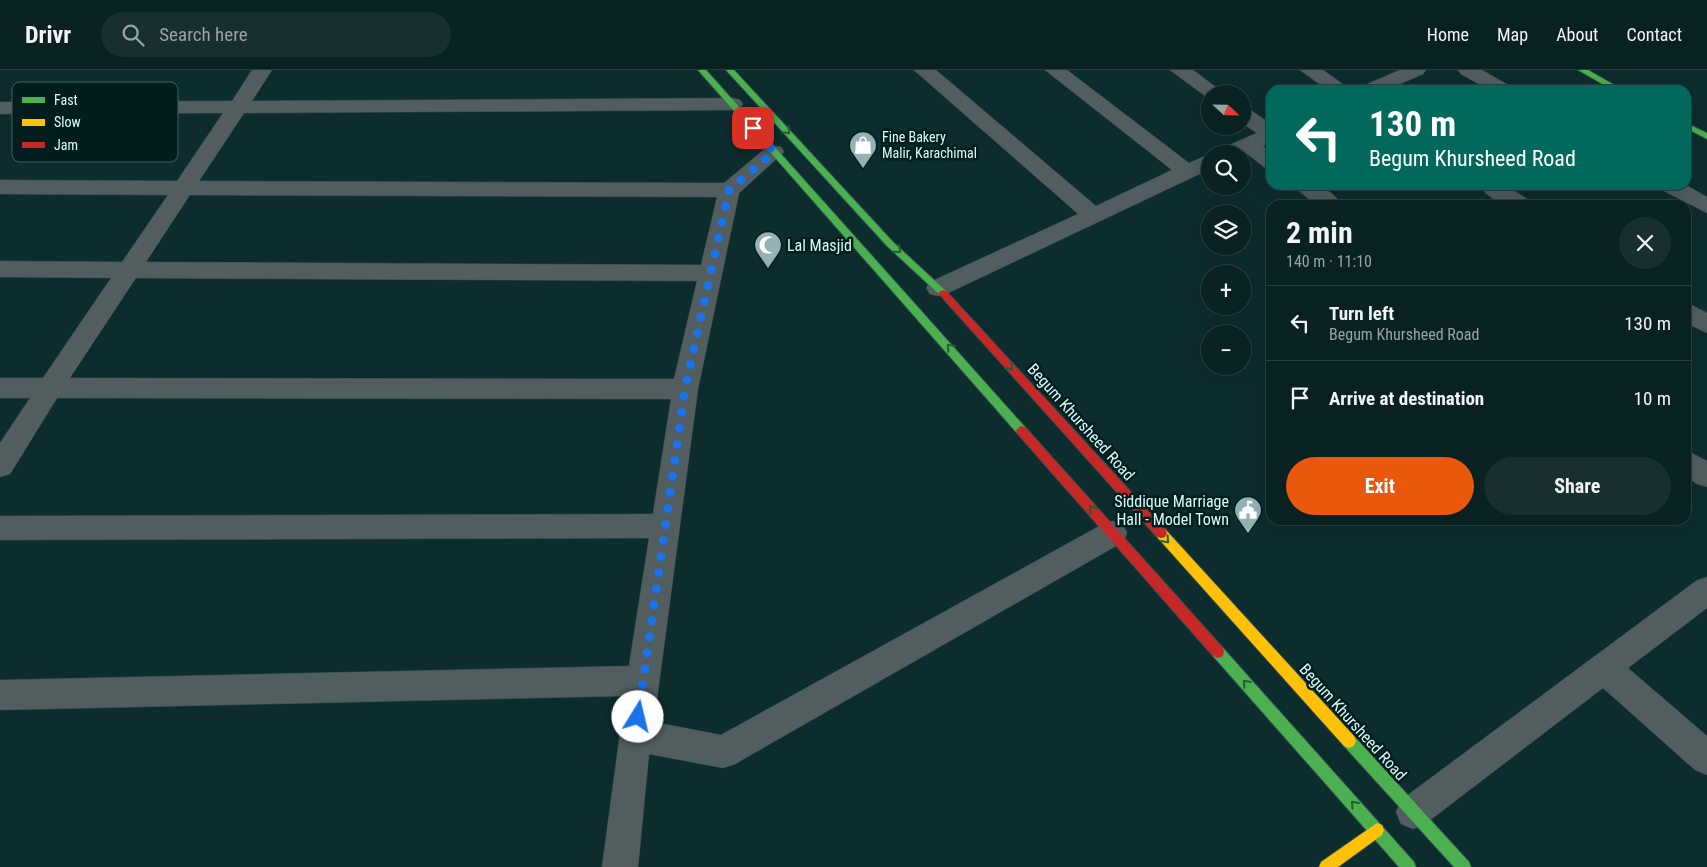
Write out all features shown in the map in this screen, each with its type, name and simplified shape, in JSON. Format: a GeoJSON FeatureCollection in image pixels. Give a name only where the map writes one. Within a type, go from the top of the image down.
{"type":"FeatureCollection","features":[{"type":"Feature","properties":{"kind":"main road"},"geometry":{"type":"LineString","coordinates":[[702,70],[1409,867]]}},
{"type":"Feature","properties":{"kind":"main road","name":"Begum Khursheed Road"},"geometry":{"type":"LineString","coordinates":[[730,70],[890,244],[938,288],[1464,867]]}},
{"type":"Feature","properties":{"kind":"main road"},"geometry":{"type":"LineString","coordinates":[[1582,70],[1610,85]]}},
{"type":"Feature","properties":{"kind":"main road"},"geometry":{"type":"LineString","coordinates":[[1326,867],[1377,830]]}},
{"type":"Feature","properties":{"kind":"street"},"geometry":{"type":"LineString","coordinates":[[0,466],[262,70]]}},
{"type":"Feature","properties":{"kind":"street"},"geometry":{"type":"LineString","coordinates":[[924,70],[1094,216]]}},
{"type":"Feature","properties":{"kind":"street"},"geometry":{"type":"LineString","coordinates":[[1055,70],[1188,172]]}},
{"type":"Feature","properties":{"kind":"street"},"geometry":{"type":"LineString","coordinates":[[1180,70],[1202,85]]}},
{"type":"Feature","properties":{"kind":"street"},"geometry":{"type":"LineString","coordinates":[[1310,70],[1333,85]]}},
{"type":"Feature","properties":{"kind":"street"},"geometry":{"type":"LineString","coordinates":[[1382,85],[1416,70]]}},
{"type":"Feature","properties":{"kind":"street"},"geometry":{"type":"LineString","coordinates":[[1468,70],[1494,85]]}},
{"type":"Feature","properties":{"kind":"street"},"geometry":{"type":"LineString","coordinates":[[178,107],[732,104]]}},
{"type":"Feature","properties":{"kind":"street"},"geometry":{"type":"LineString","coordinates":[[1251,119],[1266,130]]}},
{"type":"Feature","properties":{"kind":"street"},"geometry":{"type":"LineString","coordinates":[[1266,135],[1247,144],[1266,158]]}},
{"type":"Feature","properties":{"kind":"street"},"geometry":{"type":"LineString","coordinates":[[620,867],[635,735],[685,389],[729,190],[774,152]]}},
{"type":"Feature","properties":{"kind":"street"},"geometry":{"type":"LineString","coordinates":[[938,288],[1201,166]]}},
{"type":"Feature","properties":{"kind":"street"},"geometry":{"type":"LineString","coordinates":[[0,187],[729,190]]}},
{"type":"Feature","properties":{"kind":"street"},"geometry":{"type":"LineString","coordinates":[[1310,190],[1324,200]]}},
{"type":"Feature","properties":{"kind":"street"},"geometry":{"type":"LineString","coordinates":[[1498,190],[1513,200]]}},
{"type":"Feature","properties":{"kind":"street"},"geometry":{"type":"LineString","coordinates":[[1679,190],[1707,206]]}},
{"type":"Feature","properties":{"kind":"street"},"geometry":{"type":"LineString","coordinates":[[0,269],[711,273]]}},
{"type":"Feature","properties":{"kind":"street"},"geometry":{"type":"LineString","coordinates":[[1691,314],[1707,324]]}},
{"type":"Feature","properties":{"kind":"street"},"geometry":{"type":"LineString","coordinates":[[0,388],[685,389]]}},
{"type":"Feature","properties":{"kind":"street"},"geometry":{"type":"LineString","coordinates":[[1691,465],[1707,476]]}},
{"type":"Feature","properties":{"kind":"street"},"geometry":{"type":"LineString","coordinates":[[0,528],[665,526]]}},
{"type":"Feature","properties":{"kind":"street"},"geometry":{"type":"LineString","coordinates":[[635,735],[723,752],[1113,533]]}},
{"type":"Feature","properties":{"kind":"street"},"geometry":{"type":"LineString","coordinates":[[1413,812],[1707,590]]}},
{"type":"Feature","properties":{"kind":"street"},"geometry":{"type":"LineString","coordinates":[[1604,668],[1707,758]]}},
{"type":"Feature","properties":{"kind":"street"},"geometry":{"type":"LineString","coordinates":[[0,695],[643,681]]}},
{"type":"Feature","properties":{"kind":"traffic: fast"},"geometry":{"type":"LineString","coordinates":[[702,70],[1021,430]]}},
{"type":"Feature","properties":{"kind":"traffic: fast"},"geometry":{"type":"LineString","coordinates":[[730,70],[890,244],[943,293]]}},
{"type":"Feature","properties":{"kind":"traffic: fast"},"geometry":{"type":"LineString","coordinates":[[1582,70],[1610,85]]}},
{"type":"Feature","properties":{"kind":"traffic: fast"},"geometry":{"type":"LineString","coordinates":[[1691,128],[1707,136]]}},
{"type":"Feature","properties":{"kind":"traffic: fast"},"geometry":{"type":"LineString","coordinates":[[1218,652],[1409,867]]}},
{"type":"Feature","properties":{"kind":"traffic: fast"},"geometry":{"type":"LineString","coordinates":[[1349,741],[1464,867]]}},
{"type":"Feature","properties":{"kind":"traffic: slow"},"geometry":{"type":"LineString","coordinates":[[1161,533],[1349,741]]}},
{"type":"Feature","properties":{"kind":"traffic: slow"},"geometry":{"type":"LineString","coordinates":[[1326,867],[1377,830]]}},
{"type":"Feature","properties":{"kind":"traffic: jam"},"geometry":{"type":"LineString","coordinates":[[943,293],[1161,533]]}},
{"type":"Feature","properties":{"kind":"traffic: jam"},"geometry":{"type":"LineString","coordinates":[[1021,430],[1218,652]]}},
{"type":"Feature","properties":{"kind":"place","name":"Fine Bakery Malir, Karachimal"},"geometry":{"type":"Point","coordinates":[863,169]}},
{"type":"Feature","properties":{"kind":"place","name":"Lal Masjid"},"geometry":{"type":"Point","coordinates":[768,269]}},
{"type":"Feature","properties":{"kind":"place","name":"Siddique Marriage Hall - Model Town"},"geometry":{"type":"Point","coordinates":[1248,534]}},
{"type":"Feature","properties":{"kind":"route"},"geometry":{"type":"LineString","coordinates":[[638,717],[685,389],[729,190],[774,152],[753,128]]}}]}
